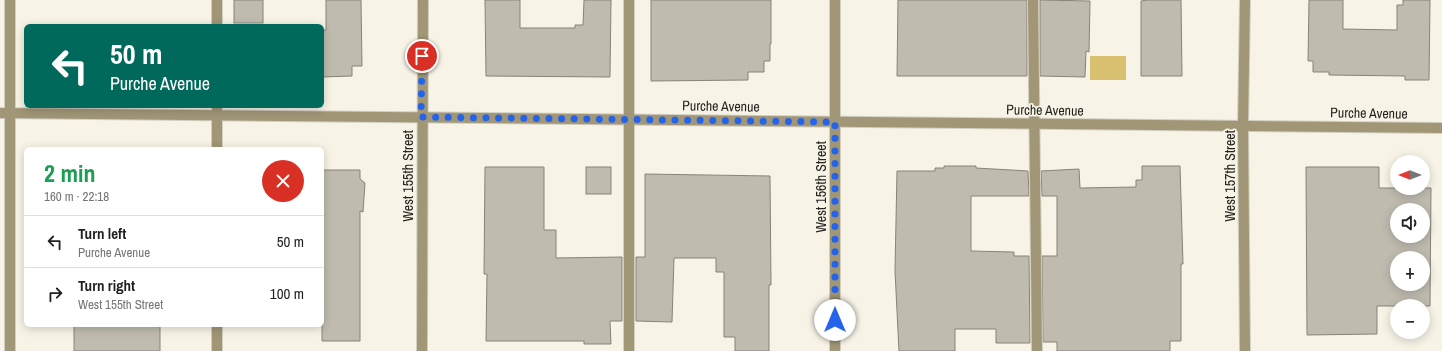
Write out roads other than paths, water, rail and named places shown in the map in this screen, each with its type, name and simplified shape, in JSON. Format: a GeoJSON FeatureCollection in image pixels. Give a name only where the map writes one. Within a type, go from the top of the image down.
{"type":"FeatureCollection","features":[{"type":"Feature","properties":{"kind":"street"},"geometry":{"type":"LineString","coordinates":[[10,0],[5,113],[10,351]]}},
{"type":"Feature","properties":{"kind":"street"},"geometry":{"type":"LineString","coordinates":[[217,0],[217,24]]}},
{"type":"Feature","properties":{"kind":"street","name":"West 155th Street"},"geometry":{"type":"LineString","coordinates":[[422,351],[421,117],[423,0]]}},
{"type":"Feature","properties":{"kind":"street"},"geometry":{"type":"LineString","coordinates":[[629,0],[629,351]]}},
{"type":"Feature","properties":{"kind":"street","name":"West 156th Street"},"geometry":{"type":"LineString","coordinates":[[835,0],[835,351]]}},
{"type":"Feature","properties":{"kind":"street"},"geometry":{"type":"LineString","coordinates":[[1033,0],[1037,351]]}},
{"type":"Feature","properties":{"kind":"street","name":"West 157th Street"},"geometry":{"type":"LineString","coordinates":[[1245,0],[1243,126],[1245,351]]}},
{"type":"Feature","properties":{"kind":"street"},"geometry":{"type":"LineString","coordinates":[[217,111],[217,147]]}},
{"type":"Feature","properties":{"kind":"street","name":"Purche Avenue"},"geometry":{"type":"LineString","coordinates":[[5,113],[217,111],[421,117],[1442,128]]}},
{"type":"Feature","properties":{"kind":"street"},"geometry":{"type":"LineString","coordinates":[[217,327],[217,351]]}}]}
